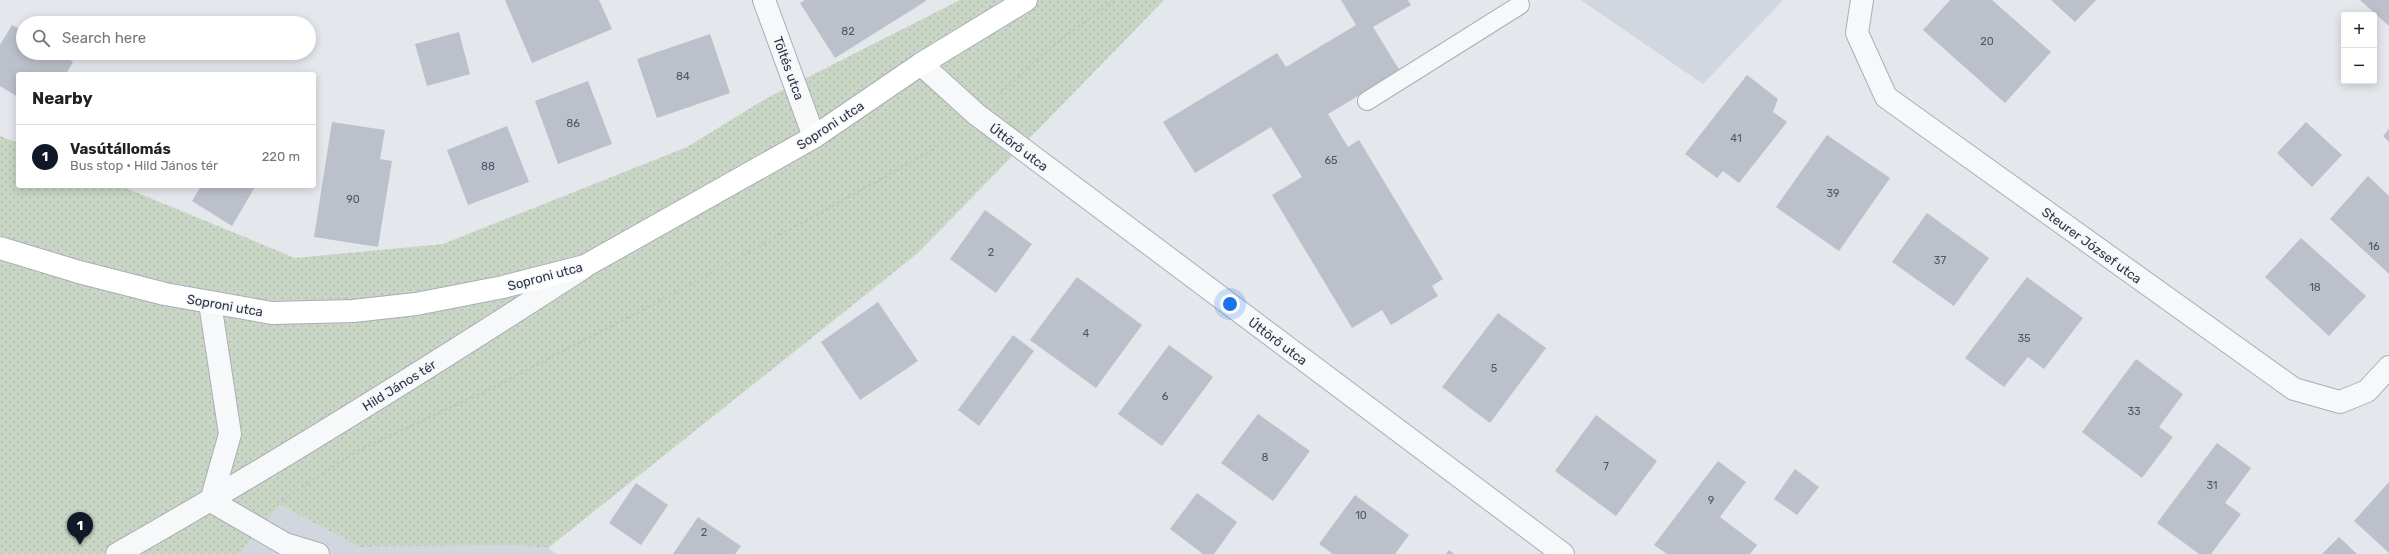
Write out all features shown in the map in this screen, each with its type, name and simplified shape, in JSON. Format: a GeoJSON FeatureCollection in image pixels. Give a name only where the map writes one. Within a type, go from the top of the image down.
{"type":"FeatureCollection","features":[{"type":"Feature","properties":{"kind":"street","name":"Töltés utca"},"geometry":{"type":"LineString","coordinates":[[764,0],[814,137]]}},
{"type":"Feature","properties":{"kind":"street","name":"Soproni utca"},"geometry":{"type":"LineString","coordinates":[[0,248],[79,272],[210,303],[272,312],[352,311],[416,304],[482,292],[585,266],[814,137],[921,64],[1026,0]]}},
{"type":"Feature","properties":{"kind":"street","name":"Steurer József utca"},"geometry":{"type":"LineString","coordinates":[[1862,0],[1857,33],[1886,98],[2294,389],[2340,402],[2367,391],[2389,367]]}},
{"type":"Feature","properties":{"kind":"street","name":"Úttörő utca"},"geometry":{"type":"LineString","coordinates":[[921,64],[976,114],[1564,554]]}},
{"type":"Feature","properties":{"kind":"street","name":"Hild János tér"},"geometry":{"type":"LineString","coordinates":[[117,554],[211,501],[458,349],[585,266]]}},
{"type":"Feature","properties":{"kind":"street"},"geometry":{"type":"LineString","coordinates":[[210,303],[230,434],[211,501],[285,544],[318,554]]}},
{"type":"Feature","properties":{"kind":"lane"},"geometry":{"type":"LineString","coordinates":[[1367,101],[1520,5]]}},
{"type":"Feature","properties":{"kind":"path"},"geometry":{"type":"LineString","coordinates":[[249,522],[355,452],[492,388],[664,299],[926,154],[976,114],[1055,44],[1114,0]]}},
{"type":"Feature","properties":{"kind":"shaded area"},"geometry":{"type":"Polygon","coordinates":[[[1581,0],[1783,0],[1703,84],[1581,0]]]}},
{"type":"Feature","properties":{"kind":"shaded area"},"geometry":{"type":"Polygon","coordinates":[[[280,505],[360,547],[517,545],[548,548],[557,554],[239,554],[280,505]]]}},
{"type":"Feature","properties":{"kind":"green space"},"geometry":{"type":"Polygon","coordinates":[[[960,0],[1164,0],[918,253],[548,548],[517,545],[360,547],[280,505],[239,554],[0,554],[0,136],[16,142],[16,188],[126,188],[295,258],[443,244],[687,147],[767,98],[960,0]]]}},
{"type":"Feature","properties":{"kind":"building"},"geometry":{"type":"Polygon","coordinates":[[[505,0],[599,0],[612,29],[532,63],[505,0]]]}},
{"type":"Feature","properties":{"kind":"building"},"geometry":{"type":"Polygon","coordinates":[[[805,0],[926,1],[835,58],[800,3],[805,0]]]}},
{"type":"Feature","properties":{"kind":"building"},"geometry":{"type":"Polygon","coordinates":[[[1341,0],[1408,0],[1411,5],[1373,27],[1400,71],[1328,114],[1348,147],[1359,140],[1443,279],[1432,286],[1438,296],[1391,325],[1382,310],[1352,328],[1272,195],[1302,177],[1271,127],[1195,173],[1163,122],[1277,53],[1286,67],[1356,25],[1341,0]]]}},
{"type":"Feature","properties":{"kind":"building"},"geometry":{"type":"Polygon","coordinates":[[[1950,0],[1992,0],[2051,52],[2005,103],[1923,30],[1950,0]]]}},
{"type":"Feature","properties":{"kind":"building"},"geometry":{"type":"Polygon","coordinates":[[[2051,0],[2096,0],[2075,22],[2051,0]]]}},
{"type":"Feature","properties":{"kind":"building"},"geometry":{"type":"Polygon","coordinates":[[[2360,0],[2389,0],[2389,26],[2377,15],[2377,12],[2373,12],[2360,0]]]}},
{"type":"Feature","properties":{"kind":"building"},"geometry":{"type":"Polygon","coordinates":[[[12,25],[16,27],[16,60],[70,60],[73,62],[67,72],[16,72],[16,96],[0,86],[0,45],[12,25]]]}},
{"type":"Feature","properties":{"kind":"building"},"geometry":{"type":"Polygon","coordinates":[[[459,32],[470,74],[427,86],[415,44],[459,32]]]}},
{"type":"Feature","properties":{"kind":"building"},"geometry":{"type":"Polygon","coordinates":[[[710,34],[730,93],[657,118],[637,59],[710,34]]]}},
{"type":"Feature","properties":{"kind":"building"},"geometry":{"type":"Polygon","coordinates":[[[1747,75],[1778,99],[1773,112],[1787,122],[1739,183],[1723,171],[1717,178],[1685,154],[1747,75]]]}},
{"type":"Feature","properties":{"kind":"building"},"geometry":{"type":"Polygon","coordinates":[[[588,81],[612,144],[558,164],[535,101],[588,81]]]}},
{"type":"Feature","properties":{"kind":"building"},"geometry":{"type":"Polygon","coordinates":[[[332,122],[385,130],[380,159],[392,161],[378,247],[314,237],[332,122]]]}},
{"type":"Feature","properties":{"kind":"building"},"geometry":{"type":"Polygon","coordinates":[[[2306,122],[2342,155],[2312,187],[2277,153],[2306,122]]]}},
{"type":"Feature","properties":{"kind":"building"},"geometry":{"type":"Polygon","coordinates":[[[507,126],[529,182],[468,205],[447,150],[507,126]]]}},
{"type":"Feature","properties":{"kind":"building"},"geometry":{"type":"Polygon","coordinates":[[[2389,129],[2389,142],[2383,136],[2389,129]]]}},
{"type":"Feature","properties":{"kind":"building"},"geometry":{"type":"Polygon","coordinates":[[[1827,135],[1890,178],[1839,251],[1776,207],[1827,135]]]}},
{"type":"Feature","properties":{"kind":"building"},"geometry":{"type":"Polygon","coordinates":[[[2368,176],[2389,196],[2389,274],[2330,219],[2368,176]]]}},
{"type":"Feature","properties":{"kind":"building"},"geometry":{"type":"Polygon","coordinates":[[[200,188],[254,188],[232,226],[192,201],[200,188]]]}},
{"type":"Feature","properties":{"kind":"building"},"geometry":{"type":"Polygon","coordinates":[[[985,210],[1032,244],[996,293],[950,259],[985,210]]]}},
{"type":"Feature","properties":{"kind":"building"},"geometry":{"type":"Polygon","coordinates":[[[1927,213],[1989,258],[1954,306],[1892,262],[1927,213]]]}},
{"type":"Feature","properties":{"kind":"building"},"geometry":{"type":"Polygon","coordinates":[[[2301,238],[2366,296],[2329,336],[2265,277],[2301,238]]]}},
{"type":"Feature","properties":{"kind":"building"},"geometry":{"type":"Polygon","coordinates":[[[1077,277],[1142,325],[1096,388],[1030,340],[1077,277]]]}},
{"type":"Feature","properties":{"kind":"building"},"geometry":{"type":"Polygon","coordinates":[[[2027,277],[2083,318],[2044,369],[2028,357],[2004,387],[1965,358],[2027,277]]]}},
{"type":"Feature","properties":{"kind":"building"},"geometry":{"type":"Polygon","coordinates":[[[878,302],[918,361],[860,400],[821,342],[878,302]]]}},
{"type":"Feature","properties":{"kind":"building"},"geometry":{"type":"Polygon","coordinates":[[[1498,313],[1546,348],[1490,423],[1442,387],[1498,313]]]}},
{"type":"Feature","properties":{"kind":"building"},"geometry":{"type":"Polygon","coordinates":[[[1013,335],[1034,351],[979,426],[958,410],[1013,335]]]}},
{"type":"Feature","properties":{"kind":"building"},"geometry":{"type":"Polygon","coordinates":[[[1169,345],[1213,377],[1162,446],[1118,414],[1169,345]]]}},
{"type":"Feature","properties":{"kind":"building"},"geometry":{"type":"Polygon","coordinates":[[[2136,359],[2183,394],[2159,427],[2173,437],[2142,478],[2082,432],[2136,359]]]}},
{"type":"Feature","properties":{"kind":"building"},"geometry":{"type":"Polygon","coordinates":[[[1258,414],[1310,451],[1273,501],[1221,463],[1258,414]]]}},
{"type":"Feature","properties":{"kind":"building"},"geometry":{"type":"Polygon","coordinates":[[[1596,415],[1657,461],[1616,516],[1555,471],[1596,415]]]}},
{"type":"Feature","properties":{"kind":"building"},"geometry":{"type":"Polygon","coordinates":[[[2217,443],[2251,468],[2225,503],[2241,514],[2211,554],[2199,554],[2157,523],[2217,443]]]}},
{"type":"Feature","properties":{"kind":"building"},"geometry":{"type":"Polygon","coordinates":[[[1718,461],[1746,482],[1720,517],[1757,545],[1750,554],[1667,554],[1654,545],[1718,461]]]}},
{"type":"Feature","properties":{"kind":"building"},"geometry":{"type":"Polygon","coordinates":[[[1795,469],[1819,487],[1797,515],[1774,499],[1795,469]]]}},
{"type":"Feature","properties":{"kind":"building"},"geometry":{"type":"Polygon","coordinates":[[[2389,482],[2389,553],[2354,521],[2389,482]]]}},
{"type":"Feature","properties":{"kind":"building"},"geometry":{"type":"Polygon","coordinates":[[[636,483],[668,505],[641,545],[609,523],[636,483]]]}},
{"type":"Feature","properties":{"kind":"building"},"geometry":{"type":"Polygon","coordinates":[[[1197,493],[1237,522],[1214,554],[1203,554],[1170,529],[1197,493]]]}},
{"type":"Feature","properties":{"kind":"building"},"geometry":{"type":"Polygon","coordinates":[[[1355,495],[1409,535],[1395,554],[1333,554],[1319,544],[1355,495]]]}},
{"type":"Feature","properties":{"kind":"building"},"geometry":{"type":"Polygon","coordinates":[[[698,517],[741,546],[735,554],[673,554],[698,517]]]}},
{"type":"Feature","properties":{"kind":"building"},"geometry":{"type":"Polygon","coordinates":[[[2339,537],[2357,554],[2322,554],[2339,537]]]}},
{"type":"Feature","properties":{"kind":"building"},"geometry":{"type":"Polygon","coordinates":[[[1449,550],[1454,554],[1446,554],[1449,550]]]}},
{"type":"Feature","properties":{"kind":"place","name":"Vasútállomás"},"geometry":{"type":"Point","coordinates":[80,545]}}]}
